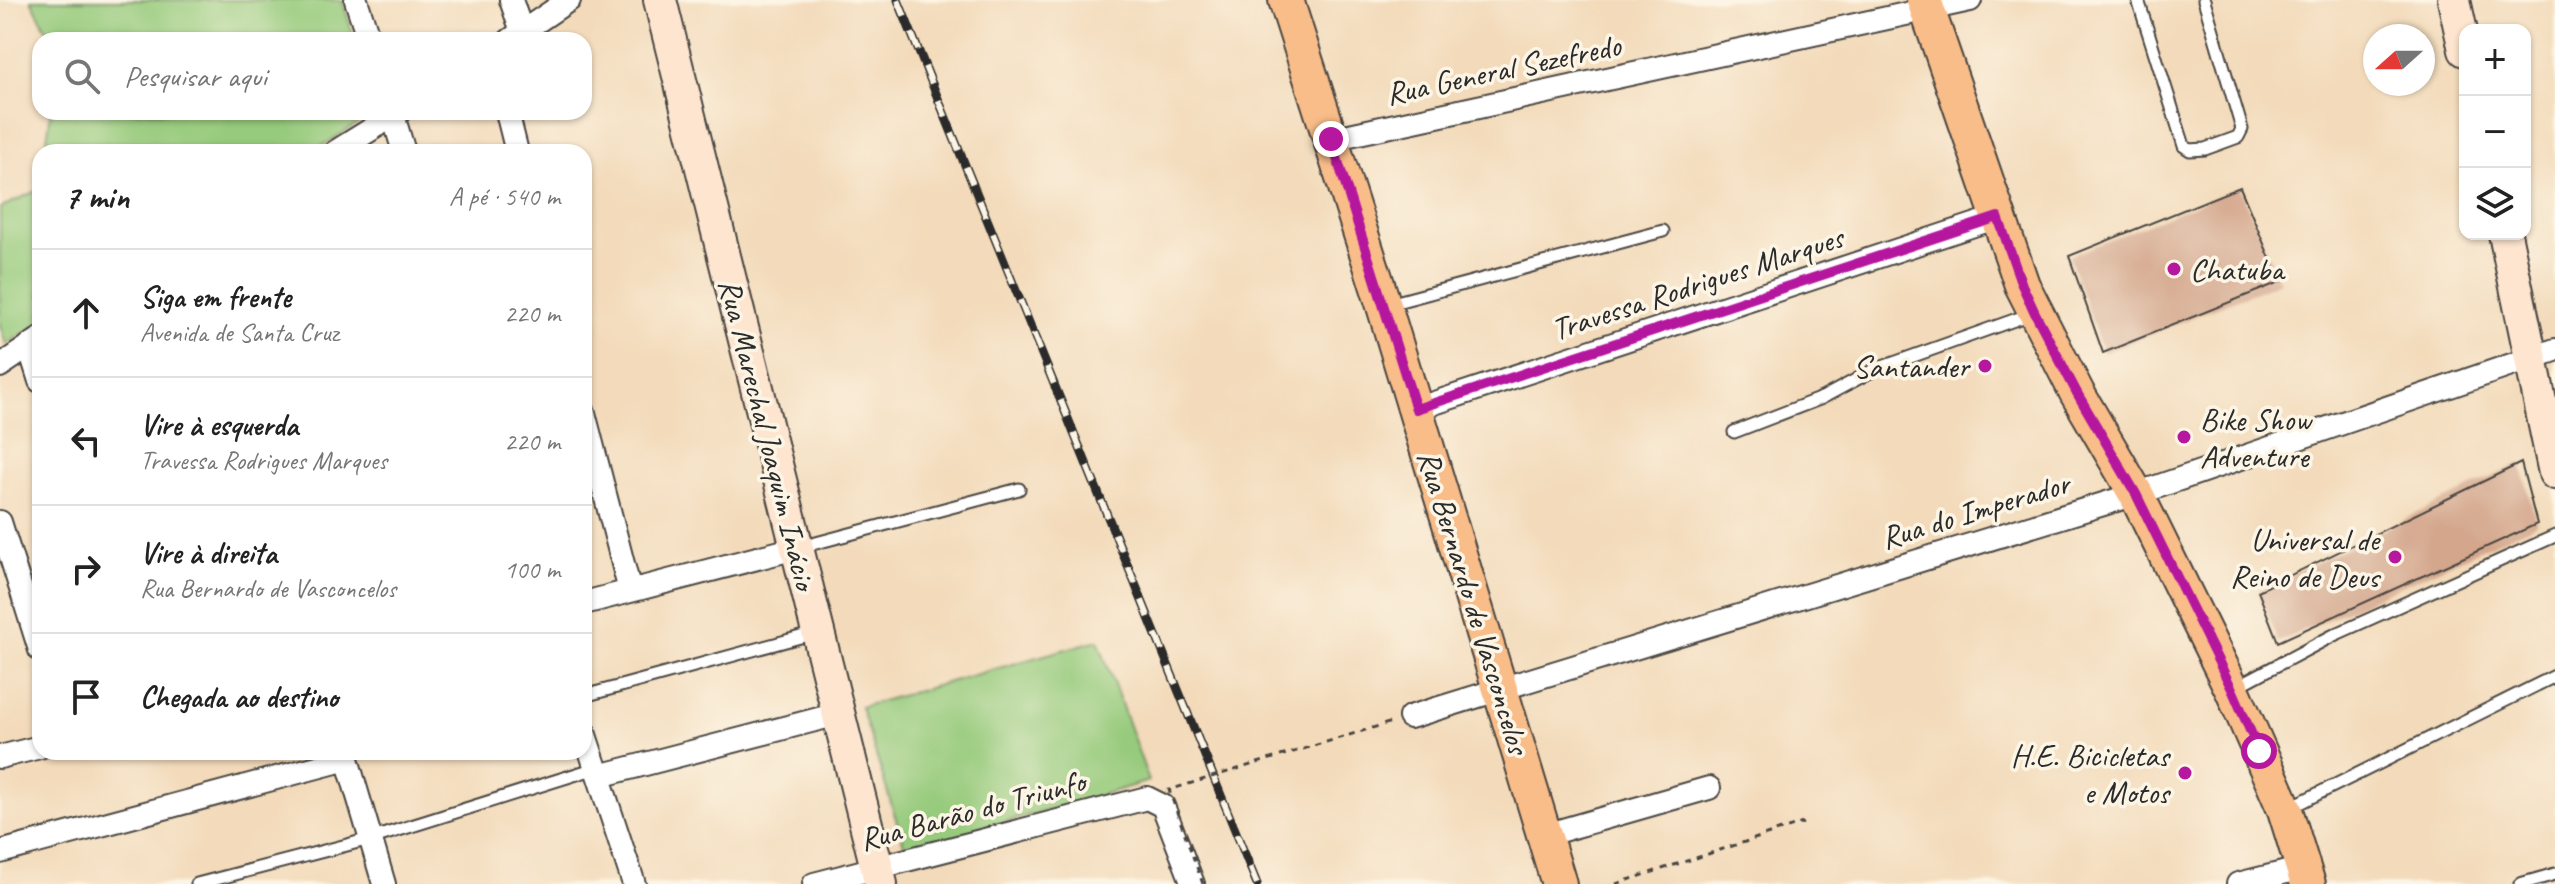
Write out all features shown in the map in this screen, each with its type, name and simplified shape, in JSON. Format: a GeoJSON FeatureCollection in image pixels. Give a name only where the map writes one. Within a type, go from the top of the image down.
{"type":"FeatureCollection","features":[{"type":"Feature","properties":{"kind":"main road","name":"Rua Bernardo de Vasconcelos"},"geometry":{"type":"LineString","coordinates":[[1286,0],[1416,409],[1559,884]]}},
{"type":"Feature","properties":{"kind":"main road"},"geometry":{"type":"LineString","coordinates":[[1925,4],[2022,285],[2077,393],[2136,494],[2232,689],[2285,810],[2305,876]]}},
{"type":"Feature","properties":{"kind":"street"},"geometry":{"type":"LineString","coordinates":[[356,0],[366,32]]}},
{"type":"Feature","properties":{"kind":"street"},"geometry":{"type":"LineString","coordinates":[[511,0],[515,32]]}},
{"type":"Feature","properties":{"kind":"street"},"geometry":{"type":"LineString","coordinates":[[522,32],[569,0]]}},
{"type":"Feature","properties":{"kind":"street","name":"Rua Marechal Joaquim Inácio"},"geometry":{"type":"LineString","coordinates":[[660,0],[879,876]]}},
{"type":"Feature","properties":{"kind":"street","name":"Rua General Sezefredo"},"geometry":{"type":"LineString","coordinates":[[1331,139],[1925,4],[1970,0]]}},
{"type":"Feature","properties":{"kind":"street"},"geometry":{"type":"LineString","coordinates":[[2454,0],[2459,24]]}},
{"type":"Feature","properties":{"kind":"street"},"geometry":{"type":"LineString","coordinates":[[347,144],[383,120]]}},
{"type":"Feature","properties":{"kind":"street"},"geometry":{"type":"LineString","coordinates":[[396,120],[402,144]]}},
{"type":"Feature","properties":{"kind":"street"},"geometry":{"type":"LineString","coordinates":[[509,120],[515,144]]}},
{"type":"Feature","properties":{"kind":"street","name":"Travessa Rodrigues Marques"},"geometry":{"type":"LineString","coordinates":[[1416,409],[1998,217]]}},
{"type":"Feature","properties":{"kind":"street"},"geometry":{"type":"LineString","coordinates":[[2507,240],[2543,354],[2555,473]]}},
{"type":"Feature","properties":{"kind":"street"},"geometry":{"type":"LineString","coordinates":[[0,366],[32,344]]}},
{"type":"Feature","properties":{"kind":"street","name":"Rua do Imperador"},"geometry":{"type":"LineString","coordinates":[[1401,720],[2136,494],[2543,354]]}},
{"type":"Feature","properties":{"kind":"street"},"geometry":{"type":"LineString","coordinates":[[592,444],[630,591]]}},
{"type":"Feature","properties":{"kind":"street"},"geometry":{"type":"LineString","coordinates":[[0,522],[32,624]]}},
{"type":"Feature","properties":{"kind":"street"},"geometry":{"type":"LineString","coordinates":[[592,601],[796,548]]}},
{"type":"Feature","properties":{"kind":"street"},"geometry":{"type":"LineString","coordinates":[[598,772],[838,714]]}},
{"type":"Feature","properties":{"kind":"street"},"geometry":{"type":"LineString","coordinates":[[0,757],[32,749]]}},
{"type":"Feature","properties":{"kind":"street"},"geometry":{"type":"LineString","coordinates":[[592,755],[634,884]]}},
{"type":"Feature","properties":{"kind":"street"},"geometry":{"type":"LineString","coordinates":[[0,852],[332,760]]}},
{"type":"Feature","properties":{"kind":"street"},"geometry":{"type":"LineString","coordinates":[[347,760],[384,884]]}},
{"type":"Feature","properties":{"kind":"street"},"geometry":{"type":"LineString","coordinates":[[1545,835],[1709,788]]}},
{"type":"Feature","properties":{"kind":"street","name":"Rua Barão do Triunfo"},"geometry":{"type":"LineString","coordinates":[[814,884],[879,876],[1147,798],[1163,806],[1193,884]]}},
{"type":"Feature","properties":{"kind":"street"},"geometry":{"type":"LineString","coordinates":[[2238,884],[2305,876]]}},
{"type":"Feature","properties":{"kind":"lane"},"geometry":{"type":"LineString","coordinates":[[2138,0],[2184,146],[2190,150],[2205,149],[2238,137],[2242,129],[2204,0]]}},
{"type":"Feature","properties":{"kind":"lane"},"geometry":{"type":"LineString","coordinates":[[1384,306],[1663,231]]}},
{"type":"Feature","properties":{"kind":"lane"},"geometry":{"type":"LineString","coordinates":[[1734,432],[1822,398],[1874,370],[2035,313]]}},
{"type":"Feature","properties":{"kind":"lane"},"geometry":{"type":"LineString","coordinates":[[796,548],[1019,489]]}},
{"type":"Feature","properties":{"kind":"lane"},"geometry":{"type":"LineString","coordinates":[[2232,689],[2334,635],[2555,536]]}},
{"type":"Feature","properties":{"kind":"lane"},"geometry":{"type":"LineString","coordinates":[[592,694],[818,633]]}},
{"type":"Feature","properties":{"kind":"lane"},"geometry":{"type":"LineString","coordinates":[[2285,810],[2555,676]]}},
{"type":"Feature","properties":{"kind":"lane"},"geometry":{"type":"LineString","coordinates":[[197,884],[370,839],[598,772]]}},
{"type":"Feature","properties":{"kind":"lane"},"geometry":{"type":"LineString","coordinates":[[2520,884],[2555,874]]}},
{"type":"Feature","properties":{"kind":"path"},"geometry":{"type":"LineString","coordinates":[[1203,884],[1169,790],[1401,720]]}},
{"type":"Feature","properties":{"kind":"path"},"geometry":{"type":"LineString","coordinates":[[1616,884],[1803,823]]}},
{"type":"Feature","properties":{"kind":"green space"},"geometry":{"type":"Polygon","coordinates":[[[31,0],[342,0],[352,32],[48,32],[31,0]]]}},
{"type":"Feature","properties":{"kind":"green space"},"geometry":{"type":"Polygon","coordinates":[[[50,120],[363,120],[325,144],[46,144],[50,120]]]}},
{"type":"Feature","properties":{"kind":"green space"},"geometry":{"type":"Polygon","coordinates":[[[32,193],[32,328],[6,344],[0,326],[0,208],[32,193]]]}},
{"type":"Feature","properties":{"kind":"green space"},"geometry":{"type":"Polygon","coordinates":[[[1098,640],[1149,781],[906,851],[861,707],[1098,640]]]}},
{"type":"Feature","properties":{"kind":"building","name":"Chatuba"},"geometry":{"type":"Polygon","coordinates":[[[2240,187],[2280,282],[2103,353],[2069,256],[2240,187]]]}},
{"type":"Feature","properties":{"kind":"building","name":"Universal de Reino de Deus"},"geometry":{"type":"Polygon","coordinates":[[[2521,463],[2537,524],[2278,642],[2258,591],[2521,463]]]}},
{"type":"Feature","properties":{"kind":"railway"},"geometry":{"type":"LineString","coordinates":[[898,0],[1257,884]]}},
{"type":"Feature","properties":{"kind":"place","name":"Chatuba"},"geometry":{"type":"Point","coordinates":[2174,269]}},
{"type":"Feature","properties":{"kind":"place","name":"Santander"},"geometry":{"type":"Point","coordinates":[1985,366]}},
{"type":"Feature","properties":{"kind":"place","name":"Bike Show Adventure"},"geometry":{"type":"Point","coordinates":[2184,437]}},
{"type":"Feature","properties":{"kind":"place","name":"Universal de Reino de Deus"},"geometry":{"type":"Point","coordinates":[2395,557]}},
{"type":"Feature","properties":{"kind":"place","name":"H.E. Bicicletas e Motos"},"geometry":{"type":"Point","coordinates":[2185,773]}},
{"type":"Feature","properties":{"kind":"route"},"geometry":{"type":"LineString","coordinates":[[1331,139],[1416,409],[1998,217],[2035,313],[2136,494],[2232,689],[2259,751]]}}]}
